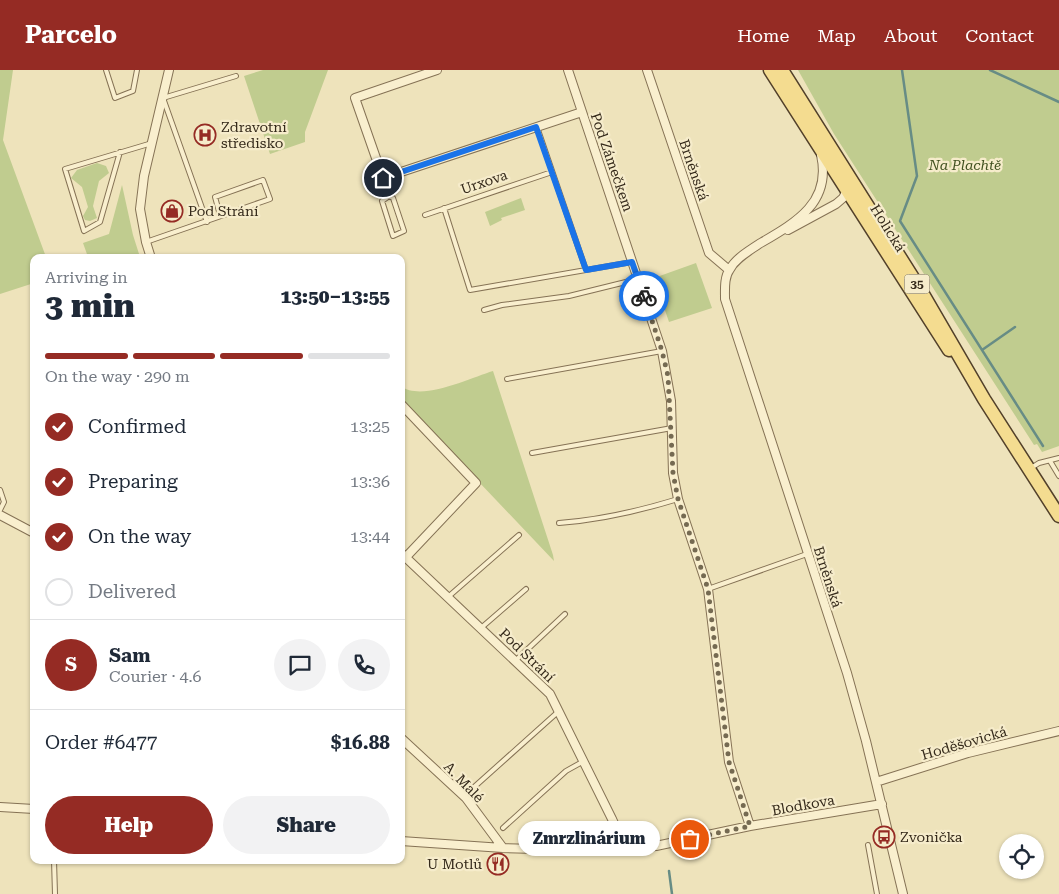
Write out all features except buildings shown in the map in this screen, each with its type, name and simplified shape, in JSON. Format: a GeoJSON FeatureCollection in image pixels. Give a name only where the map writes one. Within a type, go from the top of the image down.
{"type":"FeatureCollection","features":[{"type":"Feature","properties":{"kind":"main road","name":"Holická"},"geometry":{"type":"LineString","coordinates":[[770,70],[930,322],[984,399],[1059,516]]}},
{"type":"Feature","properties":{"kind":"main road","name":"Holická"},"geometry":{"type":"LineString","coordinates":[[782,70],[950,337],[984,399]]}},
{"type":"Feature","properties":{"kind":"street"},"geometry":{"type":"LineString","coordinates":[[150,254],[140,209],[144,176],[169,70]]}},
{"type":"Feature","properties":{"kind":"street"},"geometry":{"type":"LineString","coordinates":[[437,70],[356,98],[383,178],[582,112]]}},
{"type":"Feature","properties":{"kind":"street","name":"Pod Zámečkem"},"geometry":{"type":"LineString","coordinates":[[568,70],[662,351],[668,376],[673,473],[678,499],[708,589],[729,762],[750,826]]}},
{"type":"Feature","properties":{"kind":"street","name":"Brněnská"},"geometry":{"type":"LineString","coordinates":[[647,70],[709,253],[729,270],[725,284],[725,299],[846,669],[882,804],[903,894]]}},
{"type":"Feature","properties":{"kind":"street"},"geometry":{"type":"LineString","coordinates":[[768,239],[814,205],[822,190],[824,173],[819,148]]}},
{"type":"Feature","properties":{"kind":"street"},"geometry":{"type":"LineString","coordinates":[[836,204],[847,192],[847,172]]}},
{"type":"Feature","properties":{"kind":"street"},"geometry":{"type":"LineString","coordinates":[[729,270],[744,253],[836,204],[848,202],[858,209]]}},
{"type":"Feature","properties":{"kind":"street","name":"Pod Strání"},"geometry":{"type":"LineString","coordinates":[[405,408],[476,483],[405,553]]}},
{"type":"Feature","properties":{"kind":"street"},"geometry":{"type":"LineString","coordinates":[[0,515],[30,531]]}},
{"type":"Feature","properties":{"kind":"street","name":"Pod Strání"},"geometry":{"type":"LineString","coordinates":[[405,557],[550,694],[618,832],[619,850]]}},
{"type":"Feature","properties":{"kind":"street","name":"Hoděšovická"},"geometry":{"type":"LineString","coordinates":[[876,782],[968,753],[1059,731]]}},
{"type":"Feature","properties":{"kind":"street","name":"A. Malé"},"geometry":{"type":"LineString","coordinates":[[405,742],[466,798],[503,848]]}},
{"type":"Feature","properties":{"kind":"street","name":"Blodkova"},"geometry":{"type":"LineString","coordinates":[[405,842],[608,852],[656,846],[750,826],[882,804]]}},
{"type":"Feature","properties":{"kind":"street"},"geometry":{"type":"LineString","coordinates":[[0,807],[30,809]]}},
{"type":"Feature","properties":{"kind":"lane"},"geometry":{"type":"LineString","coordinates":[[106,70],[115,98],[133,91],[137,70]]}},
{"type":"Feature","properties":{"kind":"lane"},"geometry":{"type":"LineString","coordinates":[[207,222],[163,98],[236,76]]}},
{"type":"Feature","properties":{"kind":"lane"},"geometry":{"type":"LineString","coordinates":[[536,127],[586,270]]}},
{"type":"Feature","properties":{"kind":"lane"},"geometry":{"type":"LineString","coordinates":[[120,152],[100,222],[84,230],[65,169],[152,142]]}},
{"type":"Feature","properties":{"kind":"lane","name":"Urxova"},"geometry":{"type":"LineString","coordinates":[[425,215],[552,172]]}},
{"type":"Feature","properties":{"kind":"lane"},"geometry":{"type":"LineString","coordinates":[[383,178],[389,196],[393,198],[404,232],[393,236],[382,201],[389,196]]}},
{"type":"Feature","properties":{"kind":"lane"},"geometry":{"type":"LineString","coordinates":[[146,242],[270,199],[263,180],[215,197],[220,215]]}},
{"type":"Feature","properties":{"kind":"lane"},"geometry":{"type":"LineString","coordinates":[[444,208],[470,290],[632,262]]}},
{"type":"Feature","properties":{"kind":"lane"},"geometry":{"type":"LineString","coordinates":[[484,310],[502,305],[568,296],[638,278]]}},
{"type":"Feature","properties":{"kind":"lane"},"geometry":{"type":"LineString","coordinates":[[507,379],[662,351]]}},
{"type":"Feature","properties":{"kind":"lane"},"geometry":{"type":"LineString","coordinates":[[532,453],[672,428]]}},
{"type":"Feature","properties":{"kind":"lane"},"geometry":{"type":"LineString","coordinates":[[1029,469],[1059,458]]}},
{"type":"Feature","properties":{"kind":"lane"},"geometry":{"type":"LineString","coordinates":[[1050,461],[1059,476]]}},
{"type":"Feature","properties":{"kind":"lane"},"geometry":{"type":"LineString","coordinates":[[0,490],[4,502],[0,510]]}},
{"type":"Feature","properties":{"kind":"lane"},"geometry":{"type":"LineString","coordinates":[[559,523],[599,519],[642,510],[678,499]]}},
{"type":"Feature","properties":{"kind":"lane"},"geometry":{"type":"LineString","coordinates":[[448,598],[519,535]]}},
{"type":"Feature","properties":{"kind":"lane"},"geometry":{"type":"LineString","coordinates":[[708,589],[807,554]]}},
{"type":"Feature","properties":{"kind":"lane"},"geometry":{"type":"LineString","coordinates":[[481,628],[526,588]]}},
{"type":"Feature","properties":{"kind":"lane"},"geometry":{"type":"LineString","coordinates":[[515,661],[565,614]]}},
{"type":"Feature","properties":{"kind":"lane"},"geometry":{"type":"LineString","coordinates":[[473,788],[559,711]]}},
{"type":"Feature","properties":{"kind":"lane"},"geometry":{"type":"LineString","coordinates":[[503,828],[566,771],[584,762]]}},
{"type":"Feature","properties":{"kind":"lane"},"geometry":{"type":"LineString","coordinates":[[868,845],[877,894]]}},
{"type":"Feature","properties":{"kind":"lane"},"geometry":{"type":"LineString","coordinates":[[54,864],[55,894]]}},
{"type":"Feature","properties":{"kind":"green space"},"geometry":{"type":"Polygon","coordinates":[[[0,70],[13,70],[3,140],[45,254],[30,254],[30,284],[0,294],[0,70]]]}},
{"type":"Feature","properties":{"kind":"green space"},"geometry":{"type":"Polygon","coordinates":[[[263,70],[328,70],[305,132],[305,142],[270,154],[244,76],[263,70]]]}},
{"type":"Feature","properties":{"kind":"green space","name":"Na Plachtě"},"geometry":{"type":"Polygon","coordinates":[[[798,70],[1059,70],[1059,446],[1042,452],[1037,444],[1034,445],[834,134],[798,70]]]}},
{"type":"Feature","properties":{"kind":"green space"},"geometry":{"type":"Polygon","coordinates":[[[97,163],[106,166],[109,173],[99,181],[93,206],[97,218],[90,221],[85,220],[83,216],[88,207],[82,187],[71,178],[77,170],[97,163]]]}},
{"type":"Feature","properties":{"kind":"green space"},"geometry":{"type":"Polygon","coordinates":[[[122,185],[139,254],[87,254],[83,243],[109,234],[122,185]]]}},
{"type":"Feature","properties":{"kind":"green space"},"geometry":{"type":"Polygon","coordinates":[[[521,198],[525,210],[501,218],[502,220],[490,226],[485,212],[521,198]]]}},
{"type":"Feature","properties":{"kind":"green space"},"geometry":{"type":"Polygon","coordinates":[[[696,263],[712,308],[669,322],[654,278],[696,263]]]}},
{"type":"Feature","properties":{"kind":"green space"},"geometry":{"type":"Polygon","coordinates":[[[493,371],[554,561],[405,404],[405,388],[421,391],[433,390],[493,371]]]}},
{"type":"Feature","properties":{"kind":"waterway"},"geometry":{"type":"LineString","coordinates":[[902,70],[917,176],[900,221],[1043,446]]}},
{"type":"Feature","properties":{"kind":"waterway"},"geometry":{"type":"LineString","coordinates":[[990,70],[1059,102]]}},
{"type":"Feature","properties":{"kind":"waterway"},"geometry":{"type":"LineString","coordinates":[[982,350],[1015,327]]}},
{"type":"Feature","properties":{"kind":"waterway"},"geometry":{"type":"LineString","coordinates":[[669,871],[672,894]]}},
{"type":"Feature","properties":{"kind":"way so far"},"geometry":{"type":"LineString","coordinates":[[644,296],[668,376],[671,401],[673,473],[678,499],[708,589],[729,762],[750,826],[690,839]]}},
{"type":"Feature","properties":{"kind":"place","name":"Zdravotní středisko"},"geometry":{"type":"Point","coordinates":[205,135]}},
{"type":"Feature","properties":{"kind":"place","name":"Pod Strání"},"geometry":{"type":"Point","coordinates":[172,211]}},
{"type":"Feature","properties":{"kind":"place","name":"Zvonička"},"geometry":{"type":"Point","coordinates":[884,837]}},
{"type":"Feature","properties":{"kind":"place","name":"Zmrzlinárium"},"geometry":{"type":"Point","coordinates":[690,839]}},
{"type":"Feature","properties":{"kind":"place","name":"U Motlů"},"geometry":{"type":"Point","coordinates":[498,864]}},
{"type":"Feature","properties":{"kind":"route"},"geometry":{"type":"LineString","coordinates":[[383,178],[536,127],[586,270],[632,262],[644,296]]}}]}
